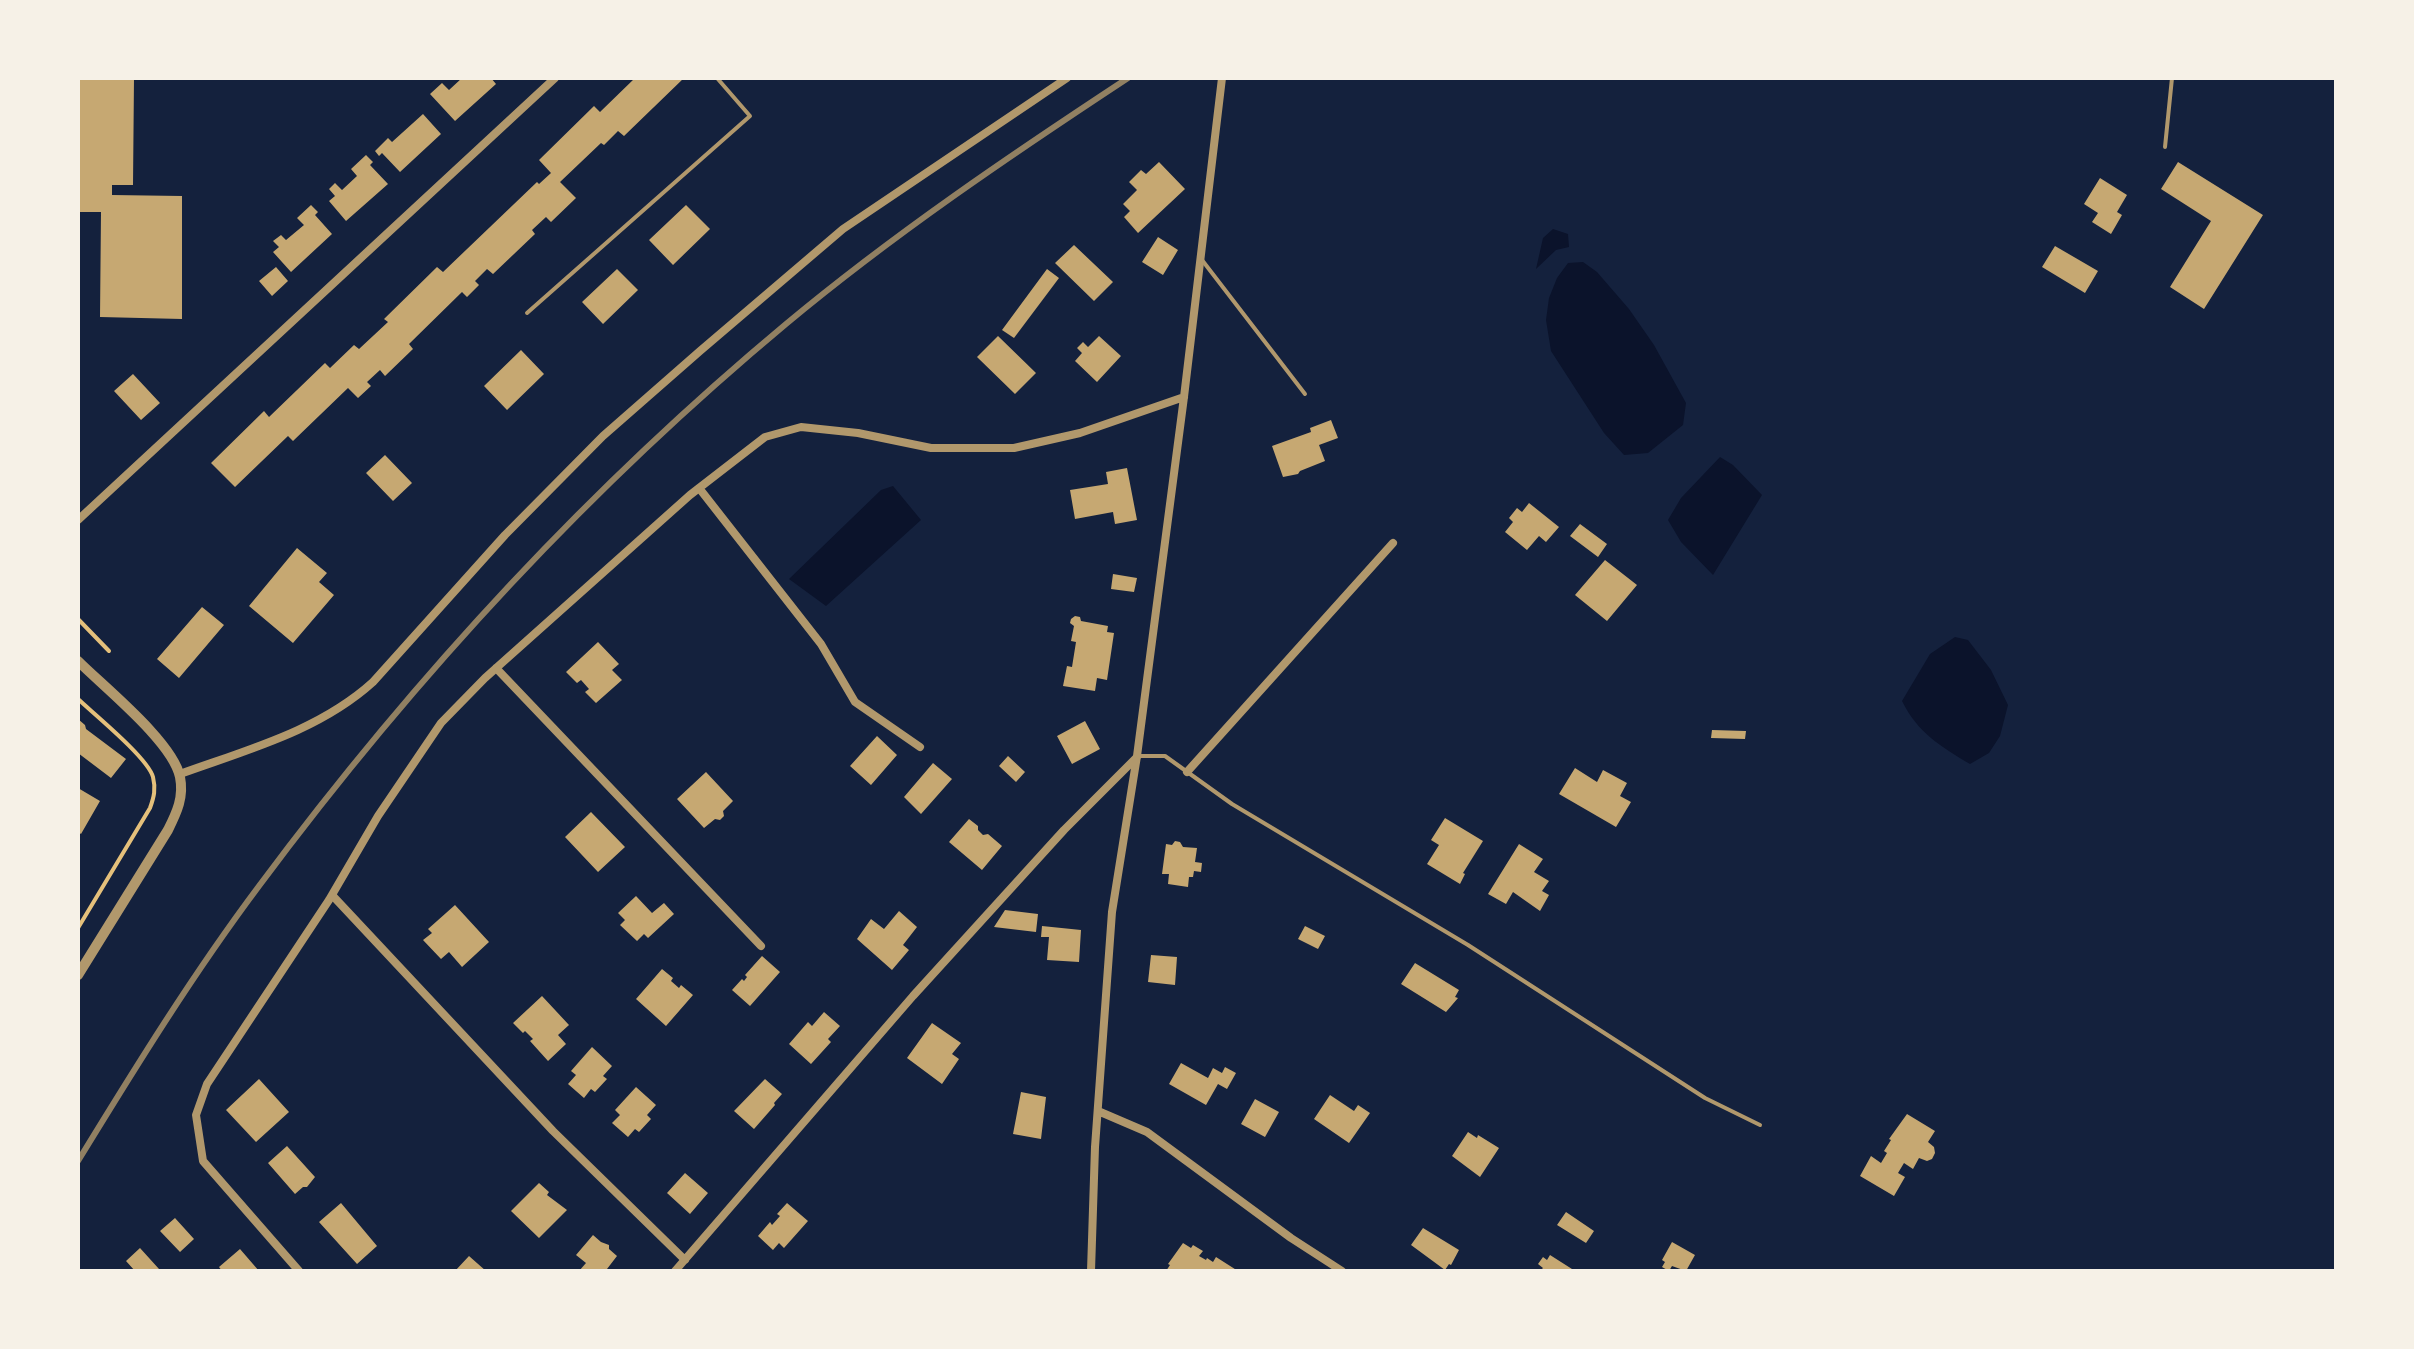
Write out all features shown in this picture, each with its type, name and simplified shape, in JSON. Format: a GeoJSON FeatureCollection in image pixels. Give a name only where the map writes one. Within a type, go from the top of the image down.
{"type":"FeatureCollection","features":[{"type":"Feature","properties":{"kind":"street"},"geometry":{"type":"LineString","coordinates":[[78,520],[555,78]]}},
{"type":"Feature","properties":{"kind":"street"},"geometry":{"type":"LineString","coordinates":[[180,774],[305,728],[360,694],[505,535],[603,436],[678,369],[843,229],[1067,78]]}},
{"type":"Feature","properties":{"kind":"street"},"geometry":{"type":"LineString","coordinates":[[1091,1271],[1112,912],[1137,756],[1222,78]]}},
{"type":"Feature","properties":{"kind":"street"},"geometry":{"type":"LineString","coordinates":[[299,1271],[203,1161],[196,1115],[207,1084],[332,895],[378,816],[441,723],[496,668],[699,488],[765,437],[801,427],[858,433],[931,448],[1014,448],[1080,433],[1184,397]]}},
{"type":"Feature","properties":{"kind":"street"},"geometry":{"type":"LineString","coordinates":[[699,488],[821,644],[855,702],[920,747]]}},
{"type":"Feature","properties":{"kind":"street"},"geometry":{"type":"LineString","coordinates":[[1187,772],[1393,543]]}},
{"type":"Feature","properties":{"kind":"street"},"geometry":{"type":"LineString","coordinates":[[78,661],[157,737],[180,774],[181,791],[179,808],[78,975]]}},
{"type":"Feature","properties":{"kind":"street"},"geometry":{"type":"LineString","coordinates":[[496,668],[761,946]]}},
{"type":"Feature","properties":{"kind":"street"},"geometry":{"type":"LineString","coordinates":[[675,1271],[913,996],[1064,830],[1137,756]]}},
{"type":"Feature","properties":{"kind":"street"},"geometry":{"type":"LineString","coordinates":[[332,895],[553,1131],[685,1260]]}},
{"type":"Feature","properties":{"kind":"street"},"geometry":{"type":"LineString","coordinates":[[1098,1111],[1147,1132],[1291,1238],[1342,1271]]}},
{"type":"Feature","properties":{"kind":"lane"},"geometry":{"type":"LineString","coordinates":[[527,313],[750,116],[717,78]]}},
{"type":"Feature","properties":{"kind":"lane"},"geometry":{"type":"LineString","coordinates":[[2165,147],[2172,78]]}},
{"type":"Feature","properties":{"kind":"lane"},"geometry":{"type":"LineString","coordinates":[[1200,258],[1305,394]]}},
{"type":"Feature","properties":{"kind":"lane"},"geometry":{"type":"LineString","coordinates":[[1137,756],[1165,756],[1232,804],[1468,945],[1705,1098],[1760,1125]]}},
{"type":"Feature","properties":{"kind":"path"},"geometry":{"type":"LineString","coordinates":[[78,619],[109,651]]}},
{"type":"Feature","properties":{"kind":"path"},"geometry":{"type":"LineString","coordinates":[[78,699],[153,773],[156,792],[150,808],[78,928]]}},
{"type":"Feature","properties":{"kind":"water"},"geometry":{"type":"Polygon","coordinates":[[[1553,229],[1568,234],[1569,247],[1556,250],[1536,269],[1543,238],[1553,229]]]}},
{"type":"Feature","properties":{"kind":"water"},"geometry":{"type":"Polygon","coordinates":[[[1583,262],[1597,272],[1629,309],[1654,345],[1686,403],[1683,425],[1648,453],[1624,455],[1604,433],[1551,351],[1546,320],[1549,298],[1557,278],[1568,263],[1583,262]]]}},
{"type":"Feature","properties":{"kind":"water"},"geometry":{"type":"Polygon","coordinates":[[[1720,457],[1733,465],[1762,495],[1713,575],[1681,542],[1668,520],[1681,498],[1720,457]]]}},
{"type":"Feature","properties":{"kind":"water"},"geometry":{"type":"Polygon","coordinates":[[[893,486],[921,520],[826,606],[789,579],[881,490],[893,486]]]}},
{"type":"Feature","properties":{"kind":"water"},"geometry":{"type":"Polygon","coordinates":[[[1955,637],[1968,640],[1991,670],[2008,705],[2000,736],[1989,753],[1970,764],[1923,730],[1902,701],[1930,654],[1955,637]]]}},
{"type":"Feature","properties":{"kind":"building"},"geometry":{"type":"Polygon","coordinates":[[[78,78],[134,78],[133,185],[112,185],[112,195],[182,196],[182,319],[100,317],[101,212],[78,212],[78,78]]]}},
{"type":"Feature","properties":{"kind":"building"},"geometry":{"type":"Polygon","coordinates":[[[462,78],[491,78],[496,84],[455,121],[430,94],[442,83],[449,90],[462,78]]]}},
{"type":"Feature","properties":{"kind":"building"},"geometry":{"type":"Polygon","coordinates":[[[635,78],[684,78],[624,136],[618,131],[604,145],[601,143],[560,182],[576,198],[551,222],[546,217],[532,230],[535,234],[493,274],[487,269],[475,281],[479,285],[467,297],[462,292],[409,344],[413,349],[385,376],[380,370],[367,382],[371,386],[358,398],[348,388],[293,441],[288,436],[235,487],[211,463],[264,411],[269,417],[325,363],[330,368],[354,345],[359,349],[388,322],[384,319],[437,267],[443,272],[537,182],[539,184],[551,173],[539,160],[594,106],[600,112],[635,78]]]}},
{"type":"Feature","properties":{"kind":"building"},"geometry":{"type":"Polygon","coordinates":[[[423,114],[441,134],[400,172],[382,153],[379,156],[375,151],[388,138],[392,142],[423,114]]]}},
{"type":"Feature","properties":{"kind":"building"},"geometry":{"type":"Polygon","coordinates":[[[366,155],[373,162],[370,165],[388,184],[346,221],[329,201],[335,196],[329,189],[335,183],[342,190],[357,176],[351,169],[366,155]]]}},
{"type":"Feature","properties":{"kind":"building"},"geometry":{"type":"Polygon","coordinates":[[[1159,162],[1185,189],[1138,233],[1124,217],[1130,211],[1123,204],[1137,190],[1129,182],[1141,170],[1146,174],[1159,162]]]}},
{"type":"Feature","properties":{"kind":"building"},"geometry":{"type":"Polygon","coordinates":[[[2178,162],[2263,215],[2204,309],[2170,287],[2211,221],[2161,189],[2178,162]]]}},
{"type":"Feature","properties":{"kind":"building"},"geometry":{"type":"Polygon","coordinates":[[[2100,178],[2127,195],[2117,212],[2122,215],[2111,234],[2092,222],[2098,213],[2084,204],[2100,178]]]}},
{"type":"Feature","properties":{"kind":"building"},"geometry":{"type":"Polygon","coordinates":[[[311,205],[318,212],[315,215],[332,234],[291,272],[273,252],[279,247],[273,241],[281,235],[286,240],[304,225],[297,218],[311,205]]]}},
{"type":"Feature","properties":{"kind":"building"},"geometry":{"type":"Polygon","coordinates":[[[686,205],[710,229],[673,265],[649,240],[686,205]]]}},
{"type":"Feature","properties":{"kind":"building"},"geometry":{"type":"Polygon","coordinates":[[[1158,237],[1178,250],[1163,275],[1142,262],[1158,237]]]}},
{"type":"Feature","properties":{"kind":"building"},"geometry":{"type":"Polygon","coordinates":[[[1074,245],[1113,282],[1094,301],[1055,263],[1074,245]]]}},
{"type":"Feature","properties":{"kind":"building"},"geometry":{"type":"Polygon","coordinates":[[[2055,246],[2098,271],[2085,293],[2042,267],[2055,246]]]}},
{"type":"Feature","properties":{"kind":"building"},"geometry":{"type":"Polygon","coordinates":[[[276,267],[288,281],[272,296],[259,281],[276,267]]]}},
{"type":"Feature","properties":{"kind":"building"},"geometry":{"type":"Polygon","coordinates":[[[617,269],[638,290],[603,324],[582,302],[617,269]]]}},
{"type":"Feature","properties":{"kind":"building"},"geometry":{"type":"Polygon","coordinates":[[[1047,269],[1059,278],[1014,338],[1002,330],[1047,269]]]}},
{"type":"Feature","properties":{"kind":"building"},"geometry":{"type":"Polygon","coordinates":[[[998,336],[1036,373],[1015,394],[977,357],[998,336]]]}},
{"type":"Feature","properties":{"kind":"building"},"geometry":{"type":"Polygon","coordinates":[[[1099,336],[1121,356],[1097,382],[1075,361],[1082,353],[1077,348],[1083,342],[1088,347],[1099,336]]]}},
{"type":"Feature","properties":{"kind":"building"},"geometry":{"type":"Polygon","coordinates":[[[521,350],[544,374],[507,410],[484,386],[521,350]]]}},
{"type":"Feature","properties":{"kind":"building"},"geometry":{"type":"Polygon","coordinates":[[[133,374],[160,403],[141,420],[114,391],[133,374]]]}},
{"type":"Feature","properties":{"kind":"building"},"geometry":{"type":"Polygon","coordinates":[[[1331,420],[1338,438],[1319,445],[1325,461],[1298,474],[1283,477],[1272,446],[1311,432],[1310,428],[1331,420]]]}},
{"type":"Feature","properties":{"kind":"building"},"geometry":{"type":"Polygon","coordinates":[[[385,455],[412,483],[393,501],[366,473],[385,455]]]}},
{"type":"Feature","properties":{"kind":"building"},"geometry":{"type":"Polygon","coordinates":[[[1127,468],[1137,520],[1115,524],[1113,512],[1075,519],[1070,490],[1108,484],[1106,472],[1127,468]]]}},
{"type":"Feature","properties":{"kind":"building"},"geometry":{"type":"Polygon","coordinates":[[[1529,503],[1559,527],[1546,542],[1539,536],[1527,550],[1505,532],[1513,522],[1509,518],[1517,508],[1522,512],[1529,503]]]}},
{"type":"Feature","properties":{"kind":"building"},"geometry":{"type":"Polygon","coordinates":[[[1580,524],[1607,544],[1598,557],[1570,536],[1580,524]]]}},
{"type":"Feature","properties":{"kind":"building"},"geometry":{"type":"Polygon","coordinates":[[[297,548],[327,573],[319,582],[334,595],[293,643],[249,606],[297,548]]]}},
{"type":"Feature","properties":{"kind":"building"},"geometry":{"type":"Polygon","coordinates":[[[1605,560],[1637,585],[1607,621],[1575,595],[1605,560]]]}},
{"type":"Feature","properties":{"kind":"building"},"geometry":{"type":"Polygon","coordinates":[[[1113,574],[1137,578],[1134,592],[1111,589],[1113,574]]]}},
{"type":"Feature","properties":{"kind":"building"},"geometry":{"type":"Polygon","coordinates":[[[202,607],[224,625],[179,678],[157,659],[202,607]]]}},
{"type":"Feature","properties":{"kind":"building"},"geometry":{"type":"Polygon","coordinates":[[[1075,616],[1080,617],[1081,621],[1108,626],[1107,632],[1114,633],[1107,680],[1097,678],[1095,691],[1063,686],[1067,666],[1072,667],[1076,642],[1071,641],[1074,626],[1070,623],[1075,616]]]}},
{"type":"Feature","properties":{"kind":"building"},"geometry":{"type":"Polygon","coordinates":[[[598,642],[619,664],[612,670],[622,680],[596,703],[585,692],[589,689],[581,680],[577,683],[566,672],[598,642]]]}},
{"type":"Feature","properties":{"kind":"building"},"geometry":{"type":"Polygon","coordinates":[[[78,719],[86,729],[126,759],[111,778],[78,753],[78,719]]]}},
{"type":"Feature","properties":{"kind":"building"},"geometry":{"type":"Polygon","coordinates":[[[1085,721],[1100,749],[1072,764],[1057,736],[1085,721]]]}},
{"type":"Feature","properties":{"kind":"building"},"geometry":{"type":"Polygon","coordinates":[[[1712,730],[1746,731],[1745,739],[1711,738],[1712,730]]]}},
{"type":"Feature","properties":{"kind":"building"},"geometry":{"type":"Polygon","coordinates":[[[877,736],[897,755],[871,785],[850,766],[877,736]]]}},
{"type":"Feature","properties":{"kind":"building"},"geometry":{"type":"Polygon","coordinates":[[[1008,756],[1025,772],[1016,782],[999,766],[1008,756]]]}},
{"type":"Feature","properties":{"kind":"building"},"geometry":{"type":"Polygon","coordinates":[[[933,763],[952,779],[921,814],[904,797],[933,763]]]}},
{"type":"Feature","properties":{"kind":"building"},"geometry":{"type":"Polygon","coordinates":[[[1575,768],[1597,782],[1603,770],[1627,783],[1620,796],[1631,802],[1616,827],[1559,794],[1575,768]]]}},
{"type":"Feature","properties":{"kind":"building"},"geometry":{"type":"Polygon","coordinates":[[[706,772],[733,801],[723,811],[724,816],[720,820],[715,819],[704,828],[677,799],[706,772]]]}},
{"type":"Feature","properties":{"kind":"building"},"geometry":{"type":"Polygon","coordinates":[[[78,788],[100,801],[81,834],[78,832],[78,788]]]}},
{"type":"Feature","properties":{"kind":"building"},"geometry":{"type":"Polygon","coordinates":[[[591,812],[625,847],[598,872],[565,837],[591,812]]]}},
{"type":"Feature","properties":{"kind":"building"},"geometry":{"type":"Polygon","coordinates":[[[1445,818],[1483,841],[1463,873],[1460,884],[1427,864],[1439,845],[1431,840],[1445,818]]]}},
{"type":"Feature","properties":{"kind":"building"},"geometry":{"type":"Polygon","coordinates":[[[969,819],[983,835],[988,834],[1002,846],[982,870],[949,842],[969,819]]]}},
{"type":"Feature","properties":{"kind":"building"},"geometry":{"type":"Polygon","coordinates":[[[1175,841],[1183,847],[1197,848],[1195,862],[1202,863],[1201,872],[1194,871],[1193,877],[1189,877],[1188,887],[1168,884],[1169,874],[1162,874],[1166,844],[1172,845],[1175,841]]]}},
{"type":"Feature","properties":{"kind":"building"},"geometry":{"type":"Polygon","coordinates":[[[1519,844],[1543,859],[1534,872],[1549,881],[1542,891],[1549,895],[1540,911],[1513,892],[1506,904],[1488,894],[1519,844]]]}},
{"type":"Feature","properties":{"kind":"building"},"geometry":{"type":"Polygon","coordinates":[[[636,896],[652,913],[664,903],[674,914],[648,938],[644,934],[637,941],[620,925],[625,920],[618,913],[636,896]]]}},
{"type":"Feature","properties":{"kind":"building"},"geometry":{"type":"Polygon","coordinates":[[[455,905],[489,942],[462,967],[449,952],[441,959],[423,940],[432,933],[428,929],[455,905]]]}},
{"type":"Feature","properties":{"kind":"building"},"geometry":{"type":"Polygon","coordinates":[[[1005,910],[1038,914],[1036,932],[994,927],[1005,910]]]}},
{"type":"Feature","properties":{"kind":"building"},"geometry":{"type":"Polygon","coordinates":[[[899,911],[917,927],[903,945],[909,950],[892,970],[857,939],[871,919],[884,929],[899,911]]]}},
{"type":"Feature","properties":{"kind":"building"},"geometry":{"type":"Polygon","coordinates":[[[1042,926],[1081,930],[1079,962],[1047,960],[1049,937],[1041,937],[1042,926]]]}},
{"type":"Feature","properties":{"kind":"building"},"geometry":{"type":"Polygon","coordinates":[[[1305,926],[1325,936],[1318,949],[1298,939],[1305,926]]]}},
{"type":"Feature","properties":{"kind":"building"},"geometry":{"type":"Polygon","coordinates":[[[1151,955],[1177,957],[1175,985],[1148,982],[1151,955]]]}},
{"type":"Feature","properties":{"kind":"building"},"geometry":{"type":"Polygon","coordinates":[[[762,956],[780,972],[750,1006],[732,990],[742,979],[744,981],[745,975],[762,956]]]}},
{"type":"Feature","properties":{"kind":"building"},"geometry":{"type":"Polygon","coordinates":[[[1415,963],[1459,990],[1455,997],[1458,998],[1446,1012],[1401,984],[1415,963]]]}},
{"type":"Feature","properties":{"kind":"building"},"geometry":{"type":"Polygon","coordinates":[[[662,969],[679,988],[681,985],[693,995],[666,1026],[636,999],[662,969]]]}},
{"type":"Feature","properties":{"kind":"building"},"geometry":{"type":"Polygon","coordinates":[[[542,996],[569,1025],[558,1035],[566,1044],[548,1061],[530,1041],[533,1039],[513,1023],[542,996]]]}},
{"type":"Feature","properties":{"kind":"building"},"geometry":{"type":"Polygon","coordinates":[[[824,1012],[840,1026],[828,1039],[831,1042],[811,1064],[789,1044],[808,1022],[812,1026],[824,1012]]]}},
{"type":"Feature","properties":{"kind":"building"},"geometry":{"type":"Polygon","coordinates":[[[932,1023],[961,1043],[952,1054],[959,1059],[942,1084],[907,1058],[932,1023]]]}},
{"type":"Feature","properties":{"kind":"building"},"geometry":{"type":"Polygon","coordinates":[[[592,1047],[612,1066],[603,1076],[607,1079],[595,1092],[591,1089],[584,1098],[568,1084],[576,1075],[571,1071],[592,1047]]]}},
{"type":"Feature","properties":{"kind":"building"},"geometry":{"type":"Polygon","coordinates":[[[1181,1063],[1208,1078],[1213,1068],[1222,1073],[1225,1067],[1236,1073],[1227,1089],[1218,1084],[1206,1105],[1169,1084],[1181,1063]]]}},
{"type":"Feature","properties":{"kind":"building"},"geometry":{"type":"Polygon","coordinates":[[[259,1079],[289,1112],[256,1142],[226,1110],[259,1079]]]}},
{"type":"Feature","properties":{"kind":"building"},"geometry":{"type":"Polygon","coordinates":[[[765,1079],[782,1094],[754,1129],[734,1111],[765,1079]]]}},
{"type":"Feature","properties":{"kind":"building"},"geometry":{"type":"Polygon","coordinates":[[[636,1087],[656,1105],[647,1115],[651,1119],[639,1132],[635,1129],[628,1137],[612,1123],[620,1115],[615,1110],[636,1087]]]}},
{"type":"Feature","properties":{"kind":"building"},"geometry":{"type":"Polygon","coordinates":[[[1021,1092],[1046,1097],[1041,1139],[1013,1134],[1021,1092]]]}},
{"type":"Feature","properties":{"kind":"building"},"geometry":{"type":"Polygon","coordinates":[[[1330,1095],[1354,1111],[1358,1105],[1370,1113],[1349,1143],[1314,1119],[1330,1095]]]}},
{"type":"Feature","properties":{"kind":"building"},"geometry":{"type":"Polygon","coordinates":[[[1255,1099],[1279,1112],[1265,1137],[1241,1124],[1255,1099]]]}},
{"type":"Feature","properties":{"kind":"building"},"geometry":{"type":"Polygon","coordinates":[[[1907,1114],[1935,1131],[1928,1142],[1935,1153],[1927,1161],[1919,1158],[1913,1169],[1904,1163],[1898,1173],[1905,1177],[1894,1196],[1860,1176],[1871,1156],[1881,1163],[1887,1153],[1884,1151],[1889,1139],[1907,1114]]]}},
{"type":"Feature","properties":{"kind":"building"},"geometry":{"type":"Polygon","coordinates":[[[1468,1132],[1499,1148],[1480,1177],[1452,1156],[1468,1132]]]}},
{"type":"Feature","properties":{"kind":"building"},"geometry":{"type":"Polygon","coordinates":[[[287,1146],[315,1177],[307,1187],[295,1194],[268,1163],[287,1146]]]}},
{"type":"Feature","properties":{"kind":"building"},"geometry":{"type":"Polygon","coordinates":[[[685,1173],[708,1193],[690,1214],[667,1193],[685,1173]]]}},
{"type":"Feature","properties":{"kind":"building"},"geometry":{"type":"Polygon","coordinates":[[[539,1183],[549,1192],[547,1195],[567,1210],[539,1238],[511,1211],[539,1183]]]}},
{"type":"Feature","properties":{"kind":"building"},"geometry":{"type":"Polygon","coordinates":[[[341,1203],[377,1246],[357,1264],[319,1222],[341,1203]]]}},
{"type":"Feature","properties":{"kind":"building"},"geometry":{"type":"Polygon","coordinates":[[[787,1203],[808,1221],[784,1248],[779,1243],[773,1250],[758,1236],[780,1216],[777,1214],[787,1203]]]}},
{"type":"Feature","properties":{"kind":"building"},"geometry":{"type":"Polygon","coordinates":[[[1566,1212],[1594,1231],[1586,1243],[1557,1225],[1566,1212]]]}},
{"type":"Feature","properties":{"kind":"building"},"geometry":{"type":"Polygon","coordinates":[[[175,1218],[194,1239],[180,1252],[160,1231],[175,1218]]]}},
{"type":"Feature","properties":{"kind":"building"},"geometry":{"type":"Polygon","coordinates":[[[1423,1228],[1459,1250],[1445,1270],[1411,1245],[1423,1228]]]}},
{"type":"Feature","properties":{"kind":"building"},"geometry":{"type":"Polygon","coordinates":[[[593,1235],[609,1245],[617,1256],[607,1269],[609,1271],[579,1271],[586,1263],[576,1255],[593,1235]]]}},
{"type":"Feature","properties":{"kind":"building"},"geometry":{"type":"Polygon","coordinates":[[[1672,1242],[1695,1255],[1686,1271],[1672,1266],[1669,1271],[1662,1267],[1665,1262],[1662,1260],[1672,1242]]]}},
{"type":"Feature","properties":{"kind":"building"},"geometry":{"type":"Polygon","coordinates":[[[1183,1243],[1203,1251],[1199,1256],[1206,1260],[1213,1262],[1216,1257],[1238,1271],[1166,1271],[1183,1243]]]}},
{"type":"Feature","properties":{"kind":"building"},"geometry":{"type":"Polygon","coordinates":[[[140,1248],[159,1269],[157,1271],[135,1271],[126,1261],[140,1248]]]}},
{"type":"Feature","properties":{"kind":"building"},"geometry":{"type":"Polygon","coordinates":[[[240,1249],[259,1271],[222,1271],[219,1267],[240,1249]]]}},
{"type":"Feature","properties":{"kind":"building"},"geometry":{"type":"Polygon","coordinates":[[[1550,1255],[1571,1271],[1540,1271],[1543,1268],[1538,1264],[1543,1257],[1547,1260],[1550,1255]]]}},
{"type":"Feature","properties":{"kind":"building"},"geometry":{"type":"Polygon","coordinates":[[[469,1256],[486,1271],[455,1271],[469,1256]]]}},
{"type":"Feature","properties":{"kind":"railway"},"geometry":{"type":"LineString","coordinates":[[78,1161],[143,1056],[259,886],[378,734],[506,589],[642,452],[786,324],[954,196],[1128,78]]}}]}
